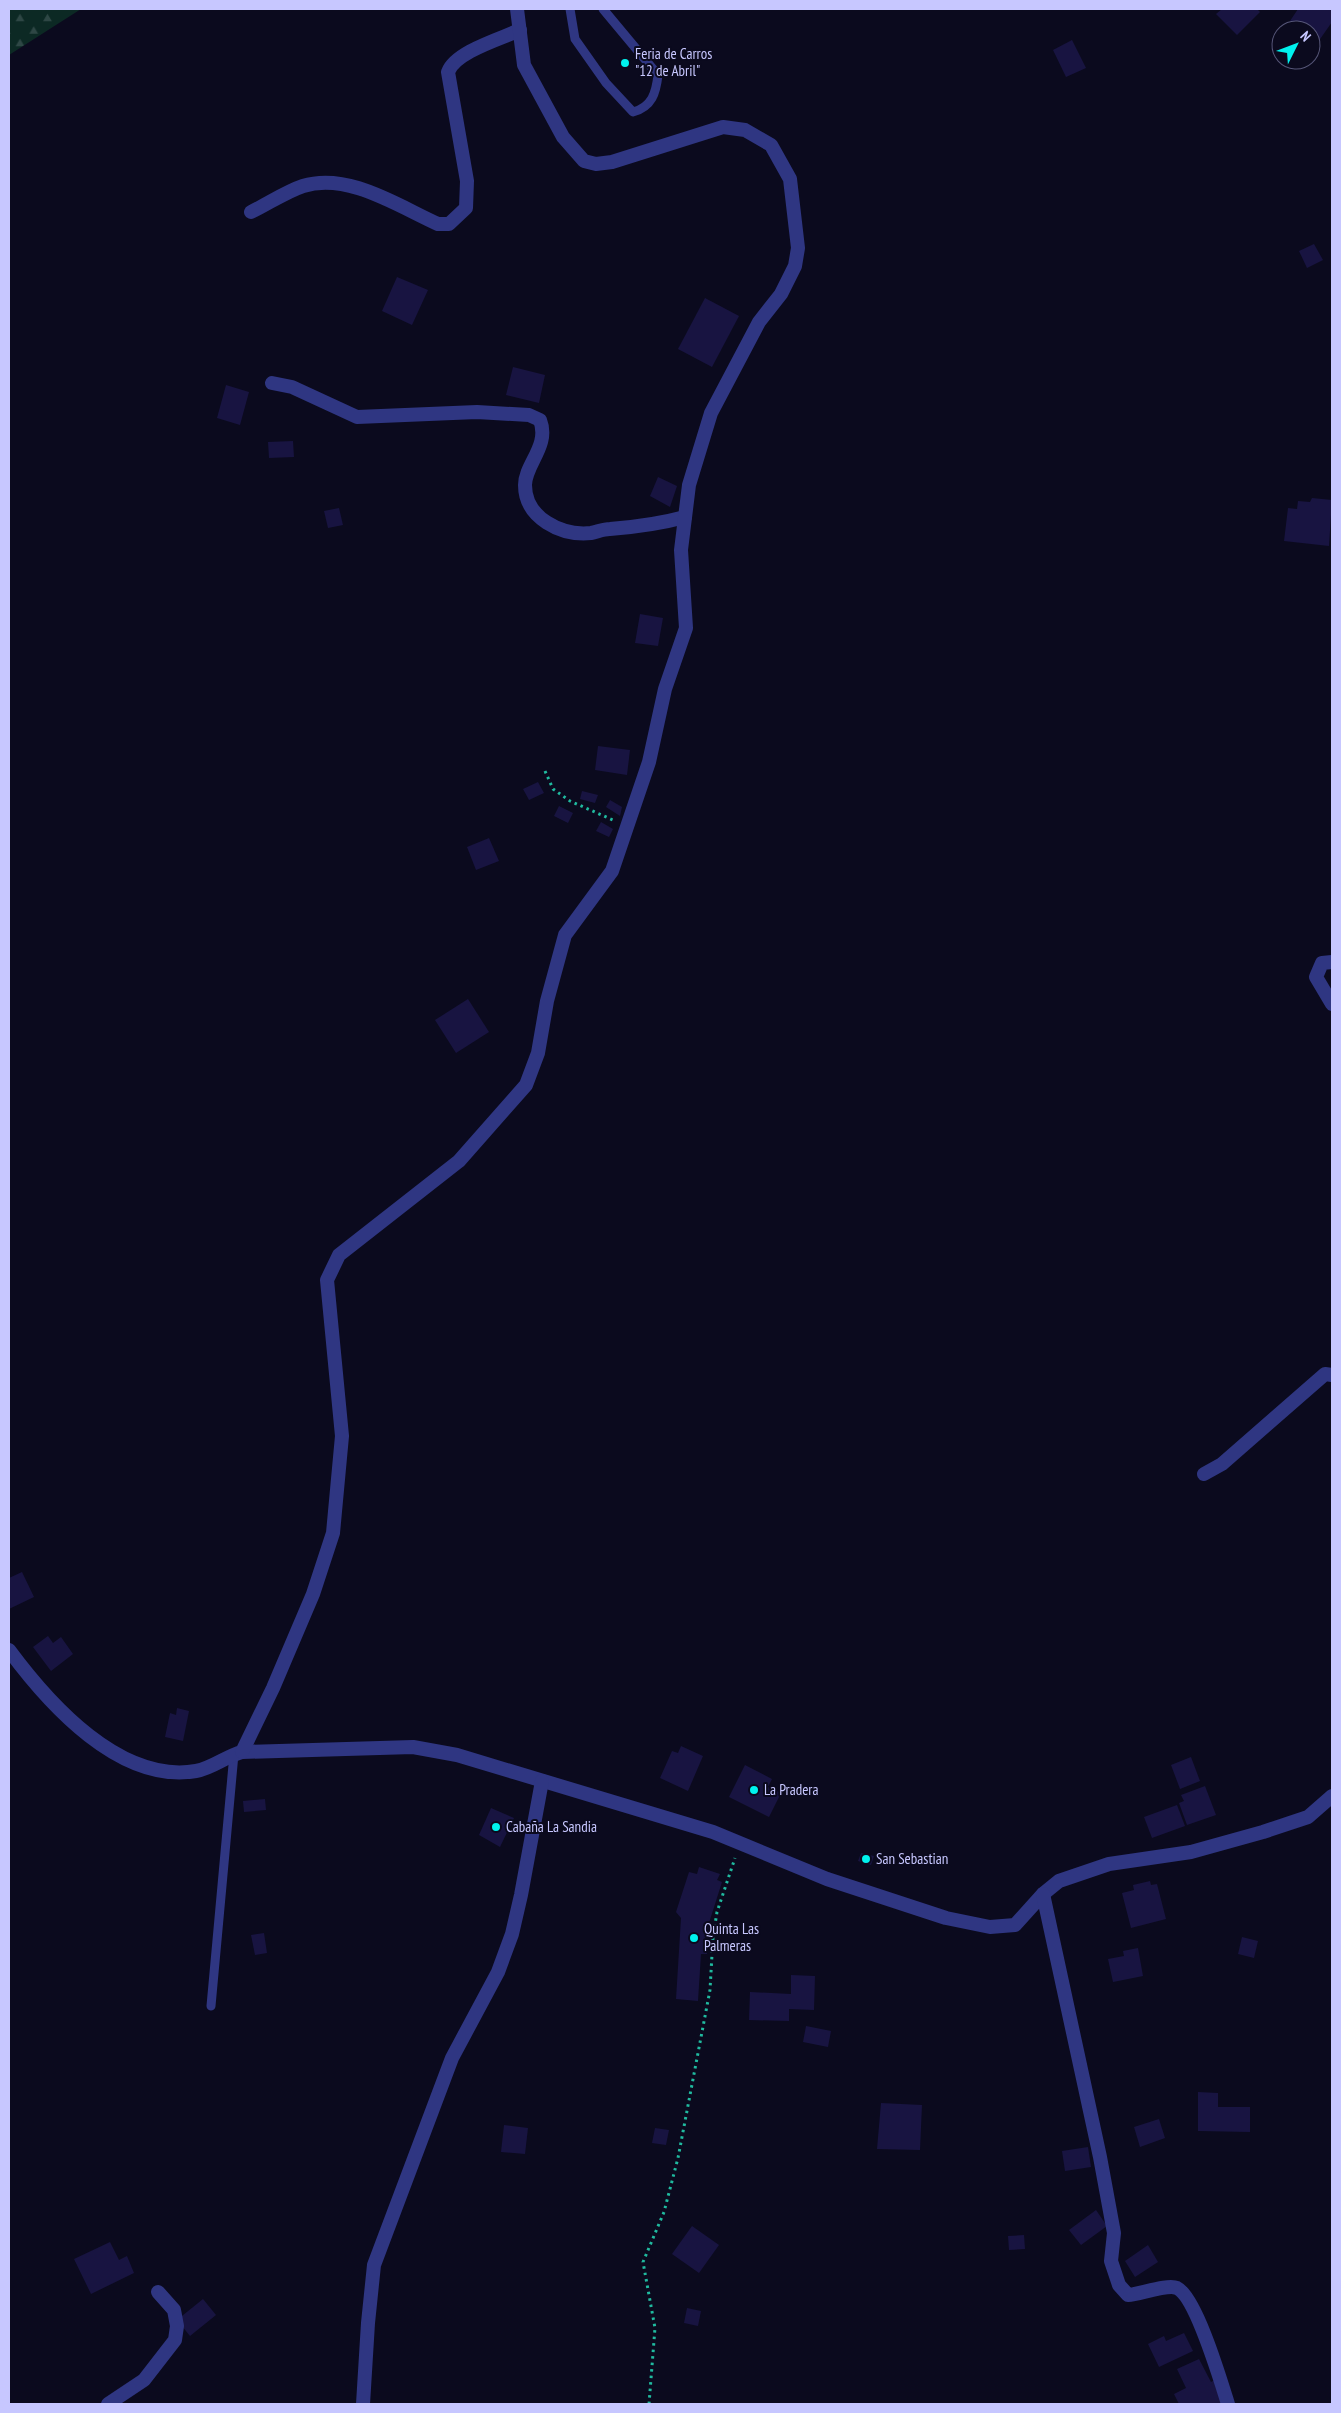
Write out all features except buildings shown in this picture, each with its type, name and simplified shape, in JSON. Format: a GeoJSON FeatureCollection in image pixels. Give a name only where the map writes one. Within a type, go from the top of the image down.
{"type":"FeatureCollection","features":[{"type":"Feature","properties":{"kind":"street"},"geometry":{"type":"LineString","coordinates":[[238,1753],[273,1688],[313,1594],[333,1533],[342,1436],[327,1280],[338,1255],[459,1161],[526,1085],[538,1053],[547,1001],[564,936],[612,871],[649,762],[665,689],[686,628],[681,550],[689,485],[710,413],[759,322],[781,294],[794,266],[798,248],[790,179],[771,146],[745,130],[723,127],[612,162],[596,164],[584,161],[563,137],[524,65],[518,9]]}},
{"type":"Feature","properties":{"kind":"street"},"geometry":{"type":"LineString","coordinates":[[251,212],[301,187],[330,182],[367,191],[438,224],[450,224],[466,208],[467,181],[448,72],[451,63],[463,55],[520,30]]}},
{"type":"Feature","properties":{"kind":"street"},"geometry":{"type":"LineString","coordinates":[[272,382],[292,387],[356,417],[477,412],[529,415],[540,420],[543,429],[525,484],[531,510],[541,520],[573,532],[629,528],[685,517]]}},
{"type":"Feature","properties":{"kind":"street"},"geometry":{"type":"LineString","coordinates":[[1332,962],[1322,963],[1316,977],[1332,1004]]}},
{"type":"Feature","properties":{"kind":"street"},"geometry":{"type":"LineString","coordinates":[[1204,1474],[1222,1464],[1325,1374],[1332,1375]]}},
{"type":"Feature","properties":{"kind":"street"},"geometry":{"type":"LineString","coordinates":[[9,1650],[38,1689],[82,1730],[108,1748],[138,1764],[158,1771],[197,1771],[214,1766],[238,1753],[412,1747],[457,1755],[713,1832],[827,1879],[946,1918],[990,1927],[1015,1925],[1043,1894],[1059,1881],[1109,1864],[1191,1852],[1263,1832],[1308,1816],[1332,1796]]}},
{"type":"Feature","properties":{"kind":"street"},"geometry":{"type":"LineString","coordinates":[[363,2404],[374,2265],[452,2058],[498,1972],[512,1934],[522,1896],[542,1781]]}},
{"type":"Feature","properties":{"kind":"street"},"geometry":{"type":"LineString","coordinates":[[1043,1894],[1100,2156],[1114,2233],[1111,2261],[1120,2285],[1128,2295],[1145,2293],[1167,2286],[1177,2288],[1187,2296],[1203,2330],[1228,2404]]}},
{"type":"Feature","properties":{"kind":"street"},"geometry":{"type":"LineString","coordinates":[[108,2404],[144,2380],[175,2340],[177,2326],[174,2310],[158,2292]]}},
{"type":"Feature","properties":{"kind":"lane"},"geometry":{"type":"LineString","coordinates":[[570,9],[574,39],[606,83],[633,112],[644,109],[656,94],[658,75],[603,9]]}},
{"type":"Feature","properties":{"kind":"lane"},"geometry":{"type":"LineString","coordinates":[[211,2006],[238,1753]]}},
{"type":"Feature","properties":{"kind":"path"},"geometry":{"type":"LineString","coordinates":[[546,770],[553,789],[570,801],[627,827]]}},
{"type":"Feature","properties":{"kind":"path"},"geometry":{"type":"LineString","coordinates":[[649,2404],[654,2328],[643,2262],[664,2212],[678,2158],[710,1990],[713,1937],[717,1912],[731,1865],[743,1844]]}},
{"type":"Feature","properties":{"kind":"green space"},"geometry":{"type":"Polygon","coordinates":[[[9,9],[81,9],[9,55],[9,9]]]}},
{"type":"Feature","properties":{"kind":"place","name":"Feria de Carros \"12 de Abril\""},"geometry":{"type":"Point","coordinates":[625,63]}},
{"type":"Feature","properties":{"kind":"place","name":"La Pradera"},"geometry":{"type":"Point","coordinates":[754,1790]}},
{"type":"Feature","properties":{"kind":"place","name":"Cabaña La Sandia"},"geometry":{"type":"Point","coordinates":[496,1827]}},
{"type":"Feature","properties":{"kind":"place","name":"San Sebastian"},"geometry":{"type":"Point","coordinates":[866,1859]}},
{"type":"Feature","properties":{"kind":"place","name":"Quinta Las Palmeras"},"geometry":{"type":"Point","coordinates":[694,1938]}}]}
